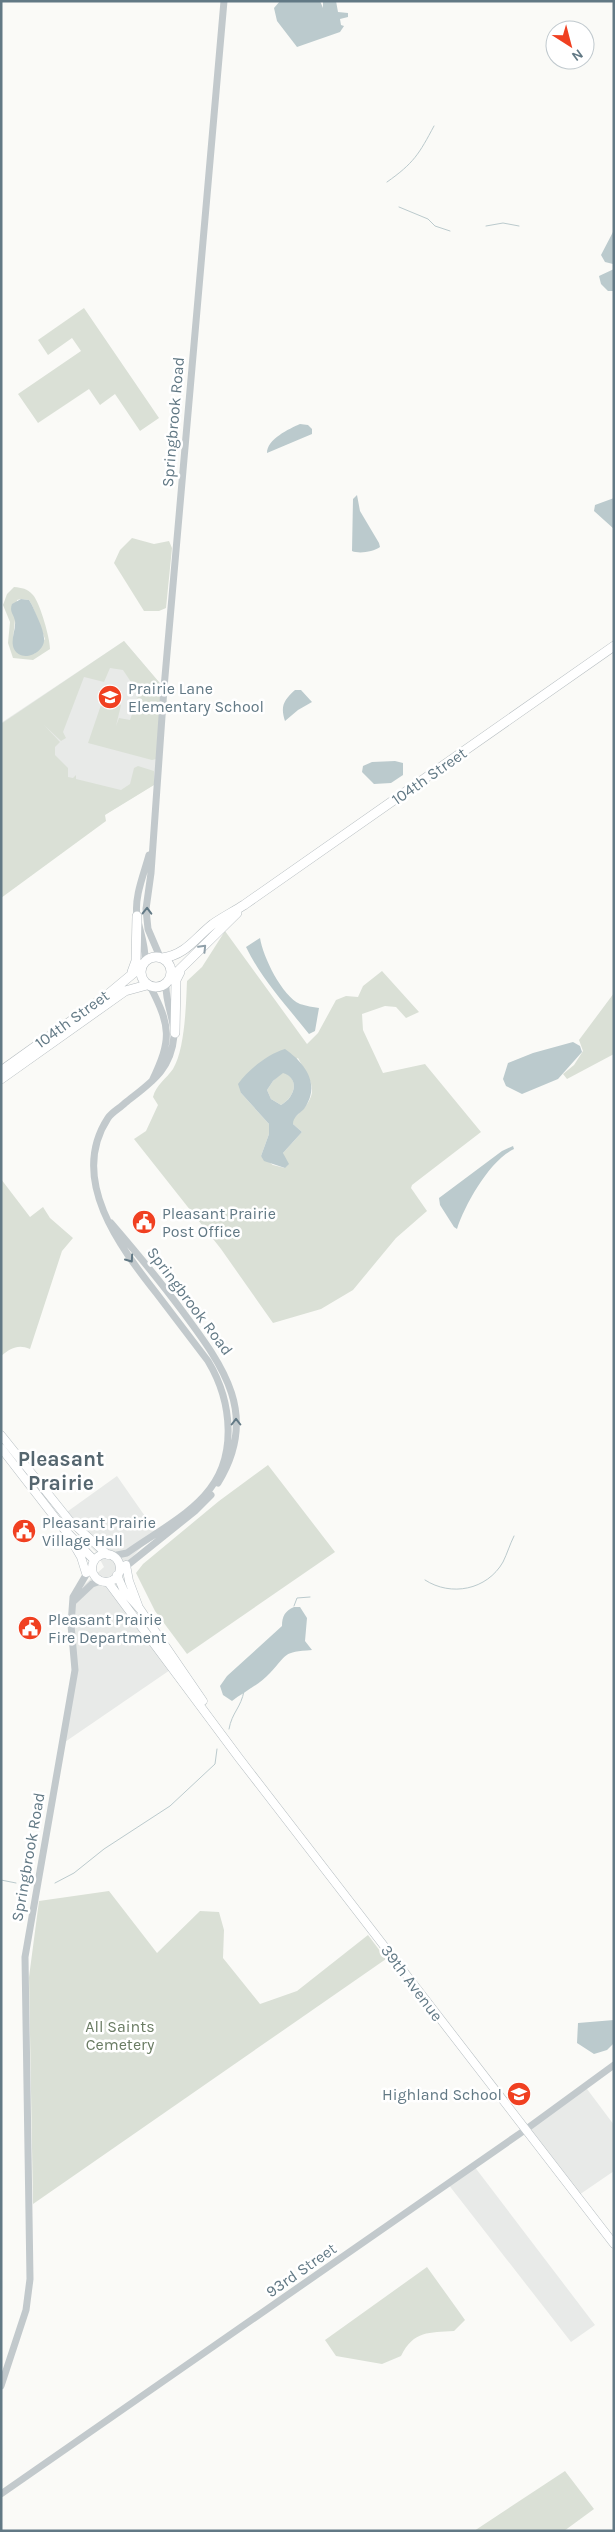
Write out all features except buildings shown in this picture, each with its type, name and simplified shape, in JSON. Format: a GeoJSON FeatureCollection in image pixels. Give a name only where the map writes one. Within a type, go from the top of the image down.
{"type":"FeatureCollection","features":[{"type":"Feature","properties":{"kind":"main road","name":"104th Street"},"geometry":{"type":"LineString","coordinates":[[161,958],[179,954],[186,950],[212,925],[244,905],[614,646]]}},
{"type":"Feature","properties":{"kind":"main road","name":"104th Street"},"geometry":{"type":"LineString","coordinates":[[167,983],[180,972],[244,905]]}},
{"type":"Feature","properties":{"kind":"main road"},"geometry":{"type":"LineString","coordinates":[[131,974],[136,961],[137,916]]}},
{"type":"Feature","properties":{"kind":"main road"},"geometry":{"type":"LineString","coordinates":[[152,958],[161,958],[170,966],[171,972],[167,983],[158,987],[149,985],[142,976],[143,964],[152,958]]}},
{"type":"Feature","properties":{"kind":"main road","name":"104th Street"},"geometry":{"type":"LineString","coordinates":[[1,1071],[106,996],[143,964]]}},
{"type":"Feature","properties":{"kind":"main road"},"geometry":{"type":"LineString","coordinates":[[174,1033],[176,980],[180,972]]}},
{"type":"Feature","properties":{"kind":"main road","name":"104th Street"},"geometry":{"type":"LineString","coordinates":[[1,1079],[125,990],[149,985]]}},
{"type":"Feature","properties":{"kind":"main road"},"geometry":{"type":"LineString","coordinates":[[1,1435],[69,1520],[110,1555],[118,1563],[118,1574],[104,1582],[94,1576],[94,1562],[99,1556],[110,1555]]}},
{"type":"Feature","properties":{"kind":"main road"},"geometry":{"type":"LineString","coordinates":[[1,1448],[63,1528],[94,1562]]}},
{"type":"Feature","properties":{"kind":"main road"},"geometry":{"type":"LineString","coordinates":[[63,1528],[81,1557],[86,1573]]}},
{"type":"Feature","properties":{"kind":"main road"},"geometry":{"type":"LineString","coordinates":[[126,1566],[129,1581],[140,1609]]}},
{"type":"Feature","properties":{"kind":"main road","name":"39th Avenue"},"geometry":{"type":"LineString","coordinates":[[118,1574],[124,1591],[140,1609],[193,1684],[212,1721]]}},
{"type":"Feature","properties":{"kind":"main road","name":"39th Avenue"},"geometry":{"type":"LineString","coordinates":[[104,1582],[614,2244]]}},
{"type":"Feature","properties":{"kind":"street","name":"Springbrook Road"},"geometry":{"type":"LineString","coordinates":[[161,958],[153,946],[146,919],[224,1]]}},
{"type":"Feature","properties":{"kind":"street","name":"Springbrook Road"},"geometry":{"type":"LineString","coordinates":[[143,964],[146,948],[137,916],[139,892],[152,846]]}},
{"type":"Feature","properties":{"kind":"street","name":"Springbrook Road"},"geometry":{"type":"LineString","coordinates":[[110,1555],[127,1553],[203,1497],[217,1476],[225,1451],[228,1424],[224,1393],[215,1373],[115,1237],[98,1196],[93,1168],[96,1142],[109,1116],[161,1074],[167,1064],[174,1033],[166,996],[167,983]]}},
{"type":"Feature","properties":{"kind":"street","name":"Springbrook Road"},"geometry":{"type":"LineString","coordinates":[[149,985],[168,1027],[166,1047],[150,1083]]}},
{"type":"Feature","properties":{"kind":"street","name":"Springbrook Road"},"geometry":{"type":"LineString","coordinates":[[106,1216],[154,1274],[215,1356],[230,1385],[236,1414],[236,1429],[230,1460],[207,1500],[118,1574]]}},
{"type":"Feature","properties":{"kind":"street","name":"Springbrook Road"},"geometry":{"type":"LineString","coordinates":[[1,2386],[18,2338],[28,2296],[30,2230],[25,1956],[74,1678],[75,1653],[71,1625],[74,1601],[76,1590],[94,1562]]}},
{"type":"Feature","properties":{"kind":"street"},"geometry":{"type":"LineString","coordinates":[[74,1601],[92,1584],[104,1582]]}},
{"type":"Feature","properties":{"kind":"street","name":"93rd Street"},"geometry":{"type":"LineString","coordinates":[[1,2494],[525,2130],[614,2065]]}},
{"type":"Feature","properties":{"kind":"shaded area"},"geometry":{"type":"Polygon","coordinates":[[[280,1],[320,1],[323,8],[323,1],[336,1],[338,12],[348,13],[348,17],[340,19],[341,25],[344,26],[340,32],[297,47],[277,21],[274,8],[280,1]]]}},
{"type":"Feature","properties":{"kind":"shaded area"},"geometry":{"type":"Polygon","coordinates":[[[614,230],[613,264],[605,262],[601,255],[614,230]]]}},
{"type":"Feature","properties":{"kind":"shaded area"},"geometry":{"type":"Polygon","coordinates":[[[614,269],[614,291],[608,291],[601,284],[599,276],[614,269]]]}},
{"type":"Feature","properties":{"kind":"shaded area"},"geometry":{"type":"Polygon","coordinates":[[[300,424],[308,425],[312,429],[312,434],[267,453],[268,448],[275,439],[300,424]]]}},
{"type":"Feature","properties":{"kind":"shaded area"},"geometry":{"type":"Polygon","coordinates":[[[357,495],[360,511],[379,543],[380,547],[377,549],[362,552],[352,551],[353,499],[357,495]]]}},
{"type":"Feature","properties":{"kind":"shaded area"},"geometry":{"type":"Polygon","coordinates":[[[614,498],[614,529],[594,511],[595,505],[614,498]]]}},
{"type":"Feature","properties":{"kind":"shaded area"},"geometry":{"type":"Polygon","coordinates":[[[21,599],[29,600],[32,605],[41,625],[44,638],[41,648],[28,656],[22,656],[13,646],[15,621],[11,607],[12,604],[21,599]]]}},
{"type":"Feature","properties":{"kind":"shaded area"},"geometry":{"type":"Polygon","coordinates":[[[124,641],[164,688],[157,783],[70,836],[1,755],[1,723],[124,641]]]}},
{"type":"Feature","properties":{"kind":"shaded area"},"geometry":{"type":"Polygon","coordinates":[[[295,690],[301,690],[312,702],[298,710],[285,721],[283,707],[288,697],[295,690]]]}},
{"type":"Feature","properties":{"kind":"shaded area"},"geometry":{"type":"Polygon","coordinates":[[[395,761],[403,763],[403,775],[391,783],[374,784],[362,772],[363,766],[372,762],[395,761]]]}},
{"type":"Feature","properties":{"kind":"shaded area"},"geometry":{"type":"Polygon","coordinates":[[[260,938],[269,965],[280,985],[293,1000],[300,1004],[319,1008],[315,1031],[309,1034],[275,992],[252,959],[246,947],[260,938]]]}},
{"type":"Feature","properties":{"kind":"shaded area"},"geometry":{"type":"Polygon","coordinates":[[[573,1042],[580,1046],[582,1052],[558,1079],[522,1094],[506,1086],[503,1079],[508,1063],[533,1053],[573,1042]]]}},
{"type":"Feature","properties":{"kind":"shaded area"},"geometry":{"type":"Polygon","coordinates":[[[285,1049],[305,1068],[311,1083],[311,1092],[304,1109],[294,1119],[293,1124],[302,1132],[283,1153],[289,1164],[285,1168],[264,1161],[261,1156],[269,1134],[269,1124],[241,1093],[238,1084],[259,1063],[272,1054],[285,1049]],[[283,1073],[273,1081],[267,1090],[271,1099],[281,1105],[286,1102],[294,1089],[294,1084],[289,1076],[283,1073]]]}},
{"type":"Feature","properties":{"kind":"shaded area"},"geometry":{"type":"Polygon","coordinates":[[[513,1146],[514,1149],[496,1163],[479,1184],[457,1229],[454,1227],[440,1205],[439,1198],[502,1151],[513,1146]]]}},
{"type":"Feature","properties":{"kind":"shaded area"},"geometry":{"type":"Polygon","coordinates":[[[117,1476],[156,1532],[116,1574],[115,1584],[126,1606],[173,1668],[62,1744],[72,1687],[71,1615],[84,1585],[104,1567],[96,1552],[77,1534],[64,1514],[117,1476]]]}},
{"type":"Feature","properties":{"kind":"shaded area"},"geometry":{"type":"Polygon","coordinates":[[[294,1607],[300,1607],[307,1618],[305,1641],[312,1650],[286,1655],[262,1681],[232,1701],[223,1695],[220,1686],[227,1676],[282,1626],[285,1614],[294,1607]]]}},
{"type":"Feature","properties":{"kind":"shaded area"},"geometry":{"type":"Polygon","coordinates":[[[614,2020],[614,2043],[607,2050],[594,2054],[577,2043],[578,2023],[614,2020]]]}},
{"type":"Feature","properties":{"kind":"shaded area"},"geometry":{"type":"Polygon","coordinates":[[[587,2089],[614,2125],[614,2171],[576,2197],[525,2130],[575,2093],[587,2089]]]}},
{"type":"Feature","properties":{"kind":"shaded area"},"geometry":{"type":"Polygon","coordinates":[[[474,2166],[595,2325],[571,2342],[448,2184],[474,2166]]]}},
{"type":"Feature","properties":{"kind":"green space"},"geometry":{"type":"Polygon","coordinates":[[[84,308],[159,418],[140,431],[115,394],[100,405],[89,389],[38,423],[18,394],[81,351],[72,338],[48,355],[38,340],[84,308]]]}},
{"type":"Feature","properties":{"kind":"green space"},"geometry":{"type":"Polygon","coordinates":[[[132,538],[154,544],[169,541],[172,548],[166,608],[159,611],[144,611],[114,563],[120,550],[132,538]]]}},
{"type":"Feature","properties":{"kind":"green space"},"geometry":{"type":"Polygon","coordinates":[[[14,587],[24,589],[33,595],[39,605],[50,649],[33,660],[13,658],[8,643],[10,622],[3,605],[7,594],[14,587]],[[17,600],[13,639],[20,654],[34,654],[45,639],[29,600],[17,600]]]}},
{"type":"Feature","properties":{"kind":"green space"},"geometry":{"type":"Polygon","coordinates":[[[124,641],[164,688],[156,759],[152,760],[88,743],[103,699],[121,705],[116,726],[119,718],[130,720],[140,690],[133,688],[123,670],[110,668],[104,682],[84,677],[63,732],[66,738],[61,741],[44,725],[60,742],[55,747],[55,755],[68,768],[68,777],[73,778],[76,775],[76,779],[121,790],[130,784],[134,768],[138,766],[154,771],[154,785],[105,815],[106,821],[1,898],[1,724],[124,641]]]}},
{"type":"Feature","properties":{"kind":"green space"},"geometry":{"type":"Polygon","coordinates":[[[225,931],[307,1044],[318,1033],[336,1000],[346,996],[358,997],[363,986],[382,971],[419,1012],[406,1018],[396,1007],[385,1006],[362,1014],[363,1030],[383,1073],[425,1064],[481,1132],[412,1185],[411,1188],[427,1211],[396,1238],[353,1290],[321,1309],[273,1323],[221,1249],[134,1139],[146,1131],[158,1105],[153,1097],[154,1093],[173,1069],[177,1060],[184,1026],[187,981],[202,967],[225,931]],[[298,1058],[241,1093],[269,1124],[269,1134],[261,1156],[273,1165],[285,1168],[283,1153],[302,1132],[293,1124],[293,1119],[308,1103],[312,1090],[308,1076],[298,1058]]]}},
{"type":"Feature","properties":{"kind":"green space"},"geometry":{"type":"Polygon","coordinates":[[[614,993],[614,1054],[567,1079],[563,1074],[574,1065],[583,1051],[579,1040],[614,993]]]}},
{"type":"Feature","properties":{"kind":"green space"},"geometry":{"type":"Polygon","coordinates":[[[283,1072],[292,1079],[294,1088],[286,1102],[281,1105],[271,1099],[267,1090],[283,1072]]]}},
{"type":"Feature","properties":{"kind":"green space"},"geometry":{"type":"Polygon","coordinates":[[[1,1179],[30,1217],[43,1207],[50,1218],[73,1238],[62,1251],[30,1349],[15,1348],[1,1356],[1,1179]]]}},
{"type":"Feature","properties":{"kind":"green space"},"geometry":{"type":"Polygon","coordinates":[[[268,1465],[335,1552],[187,1654],[155,1611],[136,1573],[143,1564],[219,1501],[268,1465]]]}},
{"type":"Feature","properties":{"kind":"green space","name":"All Saints Cemetery"},"geometry":{"type":"Polygon","coordinates":[[[109,1891],[157,1953],[200,1911],[219,1912],[224,1930],[223,1958],[260,2004],[297,1991],[368,1935],[386,1959],[33,2204],[29,1977],[39,1901],[109,1891]]]}},
{"type":"Feature","properties":{"kind":"green space"},"geometry":{"type":"Polygon","coordinates":[[[427,2267],[465,2320],[454,2331],[423,2334],[411,2341],[401,2356],[382,2364],[336,2356],[325,2340],[427,2267]]]}},
{"type":"Feature","properties":{"kind":"green space"},"geometry":{"type":"Polygon","coordinates":[[[565,2471],[594,2509],[564,2531],[474,2531],[565,2471]]]}},
{"type":"Feature","properties":{"kind":"waterway"},"geometry":{"type":"LineString","coordinates":[[387,182],[404,169],[415,157],[434,126]]}},
{"type":"Feature","properties":{"kind":"waterway"},"geometry":{"type":"LineString","coordinates":[[399,207],[428,219],[435,226],[450,231]]}},
{"type":"Feature","properties":{"kind":"waterway"},"geometry":{"type":"LineString","coordinates":[[486,226],[503,223],[519,226]]}},
{"type":"Feature","properties":{"kind":"waterway"},"geometry":{"type":"LineString","coordinates":[[425,1580],[435,1585],[457,1589],[468,1588],[478,1584],[496,1572],[503,1562],[514,1536]]}},
{"type":"Feature","properties":{"kind":"waterway"},"geometry":{"type":"LineString","coordinates":[[294,1606],[297,1598],[310,1597]]}},
{"type":"Feature","properties":{"kind":"waterway"},"geometry":{"type":"LineString","coordinates":[[229,1729],[244,1691]]}},
{"type":"Feature","properties":{"kind":"waterway"},"geometry":{"type":"LineString","coordinates":[[55,1883],[74,1873],[104,1849],[170,1806],[215,1764],[217,1749]]}},
{"type":"Feature","properties":{"kind":"waterway"},"geometry":{"type":"LineString","coordinates":[[1,1880],[16,1883]]}},
{"type":"Feature","properties":{"kind":"place","name":"Prairie Lane Elementary School"},"geometry":{"type":"Point","coordinates":[110,697]}},
{"type":"Feature","properties":{"kind":"place","name":"Pleasant Prairie Post Office"},"geometry":{"type":"Point","coordinates":[144,1222]}},
{"type":"Feature","properties":{"kind":"place","name":"Pleasant Prairie Village Hall"},"geometry":{"type":"Point","coordinates":[24,1531]}},
{"type":"Feature","properties":{"kind":"place","name":"Pleasant Prairie Fire Department"},"geometry":{"type":"Point","coordinates":[30,1628]}},
{"type":"Feature","properties":{"kind":"place","name":"Highland School"},"geometry":{"type":"Point","coordinates":[519,2094]}},
{"type":"Feature","properties":{"kind":"district","name":"Pleasant Prairie"},"geometry":{"type":"Point","coordinates":[61,1471]}}]}
